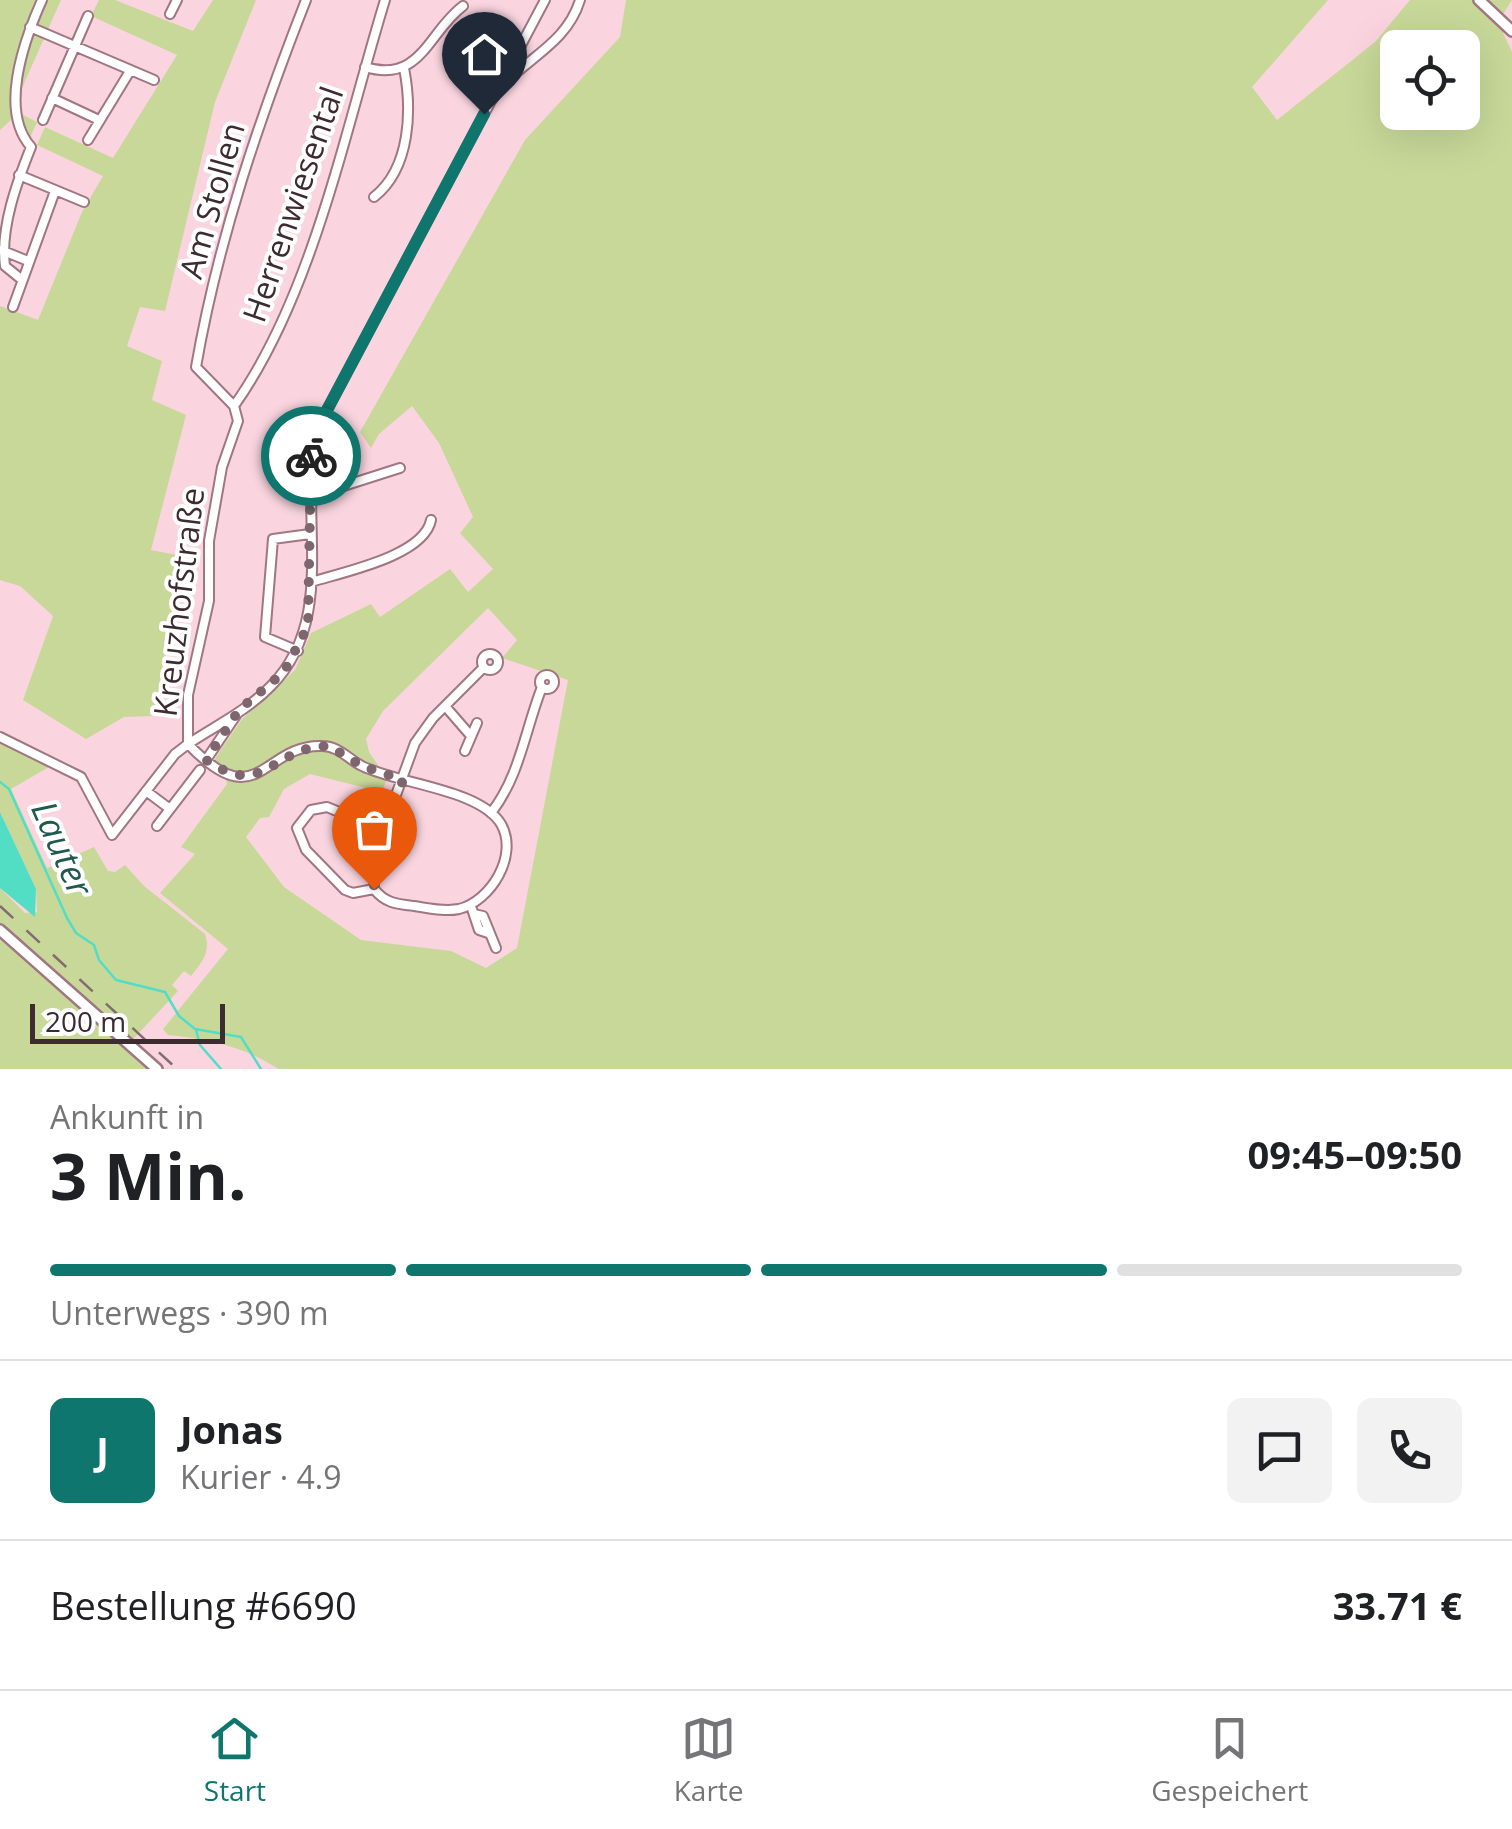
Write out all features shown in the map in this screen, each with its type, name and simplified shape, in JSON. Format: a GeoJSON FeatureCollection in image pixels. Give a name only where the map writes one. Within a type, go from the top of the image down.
{"type":"FeatureCollection","features":[{"type":"Feature","properties":{"kind":"street"},"geometry":{"type":"LineString","coordinates":[[2,94],[42,0]]}},
{"type":"Feature","properties":{"kind":"street"},"geometry":{"type":"LineString","coordinates":[[170,14],[177,0]]}},
{"type":"Feature","properties":{"kind":"street","name":"Am Stollen"},"geometry":{"type":"LineString","coordinates":[[234,406],[196,367],[210,285],[252,140],[306,0]]}},
{"type":"Feature","properties":{"kind":"street","name":"Herrenwiesental"},"geometry":{"type":"LineString","coordinates":[[234,406],[260,365],[297,288],[385,0]]}},
{"type":"Feature","properties":{"kind":"street"},"geometry":{"type":"LineString","coordinates":[[472,910],[494,884],[504,863],[504,828],[491,813],[362,766],[329,746],[297,750],[250,777],[229,775],[188,744],[269,688],[298,651],[308,626],[309,497],[318,427],[498,89],[505,68],[545,0]]}},
{"type":"Feature","properties":{"kind":"street"},"geometry":{"type":"LineString","coordinates":[[498,89],[544,55],[571,22],[580,0]]}},
{"type":"Feature","properties":{"kind":"street"},"geometry":{"type":"LineString","coordinates":[[1479,0],[1512,31]]}},
{"type":"Feature","properties":{"kind":"street"},"geometry":{"type":"LineString","coordinates":[[374,197],[385,186],[411,119],[404,68],[418,61],[463,6]]}},
{"type":"Feature","properties":{"kind":"street"},"geometry":{"type":"LineString","coordinates":[[43,120],[88,16]]}},
{"type":"Feature","properties":{"kind":"street"},"geometry":{"type":"LineString","coordinates":[[30,27],[154,80]]}},
{"type":"Feature","properties":{"kind":"street","name":"Herrenwiesental"},"geometry":{"type":"LineString","coordinates":[[364,68],[404,68]]}},
{"type":"Feature","properties":{"kind":"street"},"geometry":{"type":"LineString","coordinates":[[88,140],[130,71]]}},
{"type":"Feature","properties":{"kind":"street"},"geometry":{"type":"LineString","coordinates":[[52,98],[99,120]]}},
{"type":"Feature","properties":{"kind":"street"},"geometry":{"type":"LineString","coordinates":[[2,109],[19,140],[31,147],[2,224],[0,250],[5,266],[21,279]]}},
{"type":"Feature","properties":{"kind":"street"},"geometry":{"type":"LineString","coordinates":[[20,175],[84,202]]}},
{"type":"Feature","properties":{"kind":"street"},"geometry":{"type":"LineString","coordinates":[[13,308],[55,190]]}},
{"type":"Feature","properties":{"kind":"street"},"geometry":{"type":"LineString","coordinates":[[0,250],[28,261]]}},
{"type":"Feature","properties":{"kind":"street","name":"Kreuzhofstraße"},"geometry":{"type":"LineString","coordinates":[[0,737],[81,777],[112,835],[188,744],[188,696],[209,601],[209,541],[222,467],[238,422],[234,406]]}},
{"type":"Feature","properties":{"kind":"street"},"geometry":{"type":"LineString","coordinates":[[309,497],[400,468]]}},
{"type":"Feature","properties":{"kind":"street"},"geometry":{"type":"LineString","coordinates":[[311,582],[399,552],[426,534],[432,520]]}},
{"type":"Feature","properties":{"kind":"street"},"geometry":{"type":"LineString","coordinates":[[298,651],[265,637],[273,539],[310,534]]}},
{"type":"Feature","properties":{"kind":"street"},"geometry":{"type":"LineString","coordinates":[[484,667],[414,743],[372,865],[374,889],[390,903],[472,910],[483,916],[496,948]]}},
{"type":"Feature","properties":{"kind":"street"},"geometry":{"type":"LineString","coordinates":[[491,813],[512,783],[526,723],[542,687]]}},
{"type":"Feature","properties":{"kind":"street"},"geometry":{"type":"LineString","coordinates":[[445,706],[472,736]]}},
{"type":"Feature","properties":{"kind":"street"},"geometry":{"type":"LineString","coordinates":[[206,760],[239,710]]}},
{"type":"Feature","properties":{"kind":"street"},"geometry":{"type":"LineString","coordinates":[[465,751],[476,723]]}},
{"type":"Feature","properties":{"kind":"street"},"geometry":{"type":"LineString","coordinates":[[157,826],[200,770]]}},
{"type":"Feature","properties":{"kind":"street"},"geometry":{"type":"LineString","coordinates":[[146,791],[170,809]]}},
{"type":"Feature","properties":{"kind":"street"},"geometry":{"type":"LineString","coordinates":[[374,889],[353,893],[345,890],[306,850],[297,828],[312,810],[328,808],[385,830]]}},
{"type":"Feature","properties":{"kind":"street"},"geometry":{"type":"LineString","coordinates":[[0,930],[158,1069]]}},
{"type":"Feature","properties":{"kind":"shaded area"},"geometry":{"type":"Polygon","coordinates":[[[0,0],[61,0],[15,104],[19,113],[37,122],[29,140],[11,120],[0,130],[0,0]]]}},
{"type":"Feature","properties":{"kind":"shaded area"},"geometry":{"type":"Polygon","coordinates":[[[99,0],[115,0],[193,31],[213,0],[256,0],[215,102],[165,311],[140,307],[127,346],[162,361],[152,400],[186,415],[151,550],[182,556],[154,716],[124,717],[86,739],[23,700],[53,616],[20,586],[0,580],[0,306],[38,320],[82,212],[103,176],[37,145],[45,127],[113,158],[177,55],[91,16],[99,0]]]}},
{"type":"Feature","properties":{"kind":"shaded area"},"geometry":{"type":"Polygon","coordinates":[[[626,0],[1328,0],[1252,87],[1277,120],[1380,36],[1380,130],[1480,130],[1480,30],[1385,30],[1410,0],[1512,0],[1498,22],[1512,52],[1512,1069],[278,1069],[225,1045],[168,1035],[163,1029],[228,949],[160,893],[195,854],[181,847],[227,784],[222,766],[214,760],[242,719],[295,670],[311,633],[371,604],[380,617],[450,569],[468,592],[493,569],[460,533],[473,517],[439,443],[412,406],[379,434],[371,448],[360,432],[525,140],[620,37],[626,0]],[[488,608],[383,711],[366,739],[369,752],[387,778],[382,792],[310,774],[284,789],[269,817],[260,818],[246,837],[284,887],[361,940],[451,951],[486,968],[517,948],[568,680],[502,658],[517,640],[488,608]]]}},
{"type":"Feature","properties":{"kind":"shaded area"},"geometry":{"type":"Polygon","coordinates":[[[0,742],[54,764],[11,789],[47,868],[94,847],[108,871],[115,872],[125,865],[144,886],[205,934],[206,952],[199,966],[191,976],[184,971],[172,985],[178,991],[125,1048],[147,1069],[0,1069],[0,888],[25,913],[37,912],[36,889],[0,812],[0,742]]]}},
{"type":"Feature","properties":{"kind":"shaded area"},"geometry":{"type":"Polygon","coordinates":[[[0,812],[36,889],[35,917],[0,888],[0,812]]]}},
{"type":"Feature","properties":{"kind":"waterway","name":"Lauter"},"geometry":{"type":"LineString","coordinates":[[0,782],[9,789],[67,918],[76,933],[94,945],[99,960],[116,980],[165,992],[179,1016],[195,1029],[241,1037],[261,1069]]}},
{"type":"Feature","properties":{"kind":"waterway"},"geometry":{"type":"LineString","coordinates":[[196,1030],[200,1045],[221,1069]]}},
{"type":"Feature","properties":{"kind":"railway"},"geometry":{"type":"LineString","coordinates":[[0,906],[177,1069]]}},
{"type":"Feature","properties":{"kind":"way so far"},"geometry":{"type":"LineString","coordinates":[[311,456],[308,626],[284,672],[239,710],[206,760],[229,775],[250,777],[297,750],[329,746],[362,766],[403,780],[374,855],[370,878],[374,889]]}},
{"type":"Feature","properties":{"kind":"route"},"geometry":{"type":"LineString","coordinates":[[311,456],[318,427],[484,114]]}}]}
